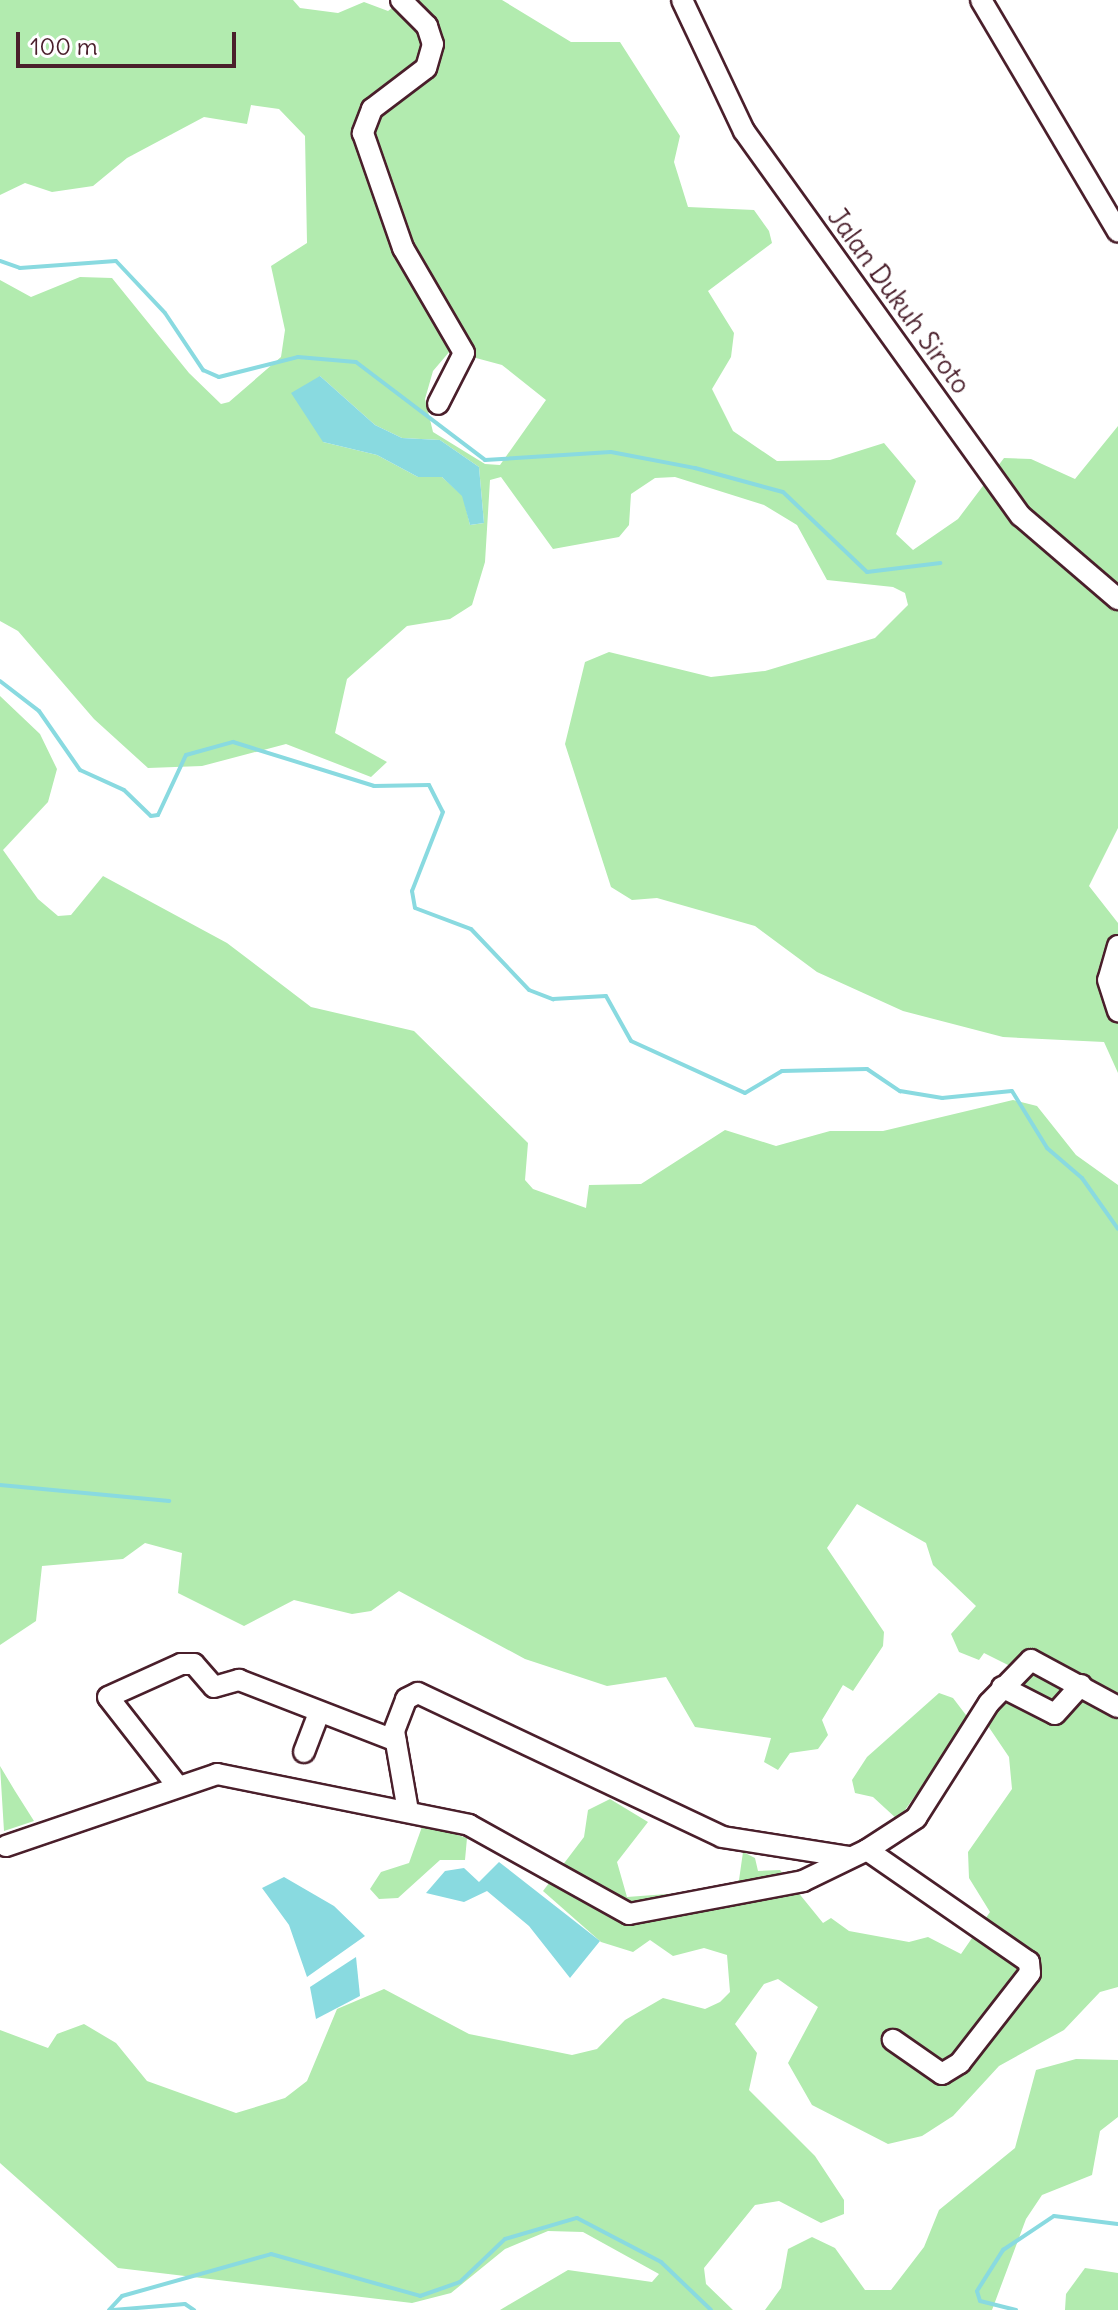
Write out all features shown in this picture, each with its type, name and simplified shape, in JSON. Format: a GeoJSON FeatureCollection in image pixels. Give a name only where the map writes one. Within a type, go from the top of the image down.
{"type":"FeatureCollection","features":[{"type":"Feature","properties":{"kind":"street"},"geometry":{"type":"LineString","coordinates":[[401,0],[427,26],[433,44],[426,68],[372,109],[363,133],[403,248],[464,353],[438,404]]}},
{"type":"Feature","properties":{"kind":"street","name":"Jalan Dukuh Siroto"},"geometry":{"type":"LineString","coordinates":[[682,0],[744,131],[1012,503],[1067,561],[1118,599]]}},
{"type":"Feature","properties":{"kind":"street"},"geometry":{"type":"LineString","coordinates":[[981,0],[1118,232]]}},
{"type":"Feature","properties":{"kind":"street"},"geometry":{"type":"LineString","coordinates":[[1118,946],[1108,980],[1118,1011]]}},
{"type":"Feature","properties":{"kind":"street"},"geometry":{"type":"LineString","coordinates":[[3,1847],[104,1818],[176,1784],[217,1774],[408,1811],[496,1835],[629,1914],[803,1881],[858,1854],[916,1818],[1002,1687],[1031,1660],[1118,1707]]}},
{"type":"Feature","properties":{"kind":"street"},"geometry":{"type":"LineString","coordinates":[[176,1784],[108,1697],[194,1664],[214,1687],[239,1680],[396,1741]]}},
{"type":"Feature","properties":{"kind":"street"},"geometry":{"type":"LineString","coordinates":[[1002,1687],[1055,1714],[1081,1685]]}},
{"type":"Feature","properties":{"kind":"street"},"geometry":{"type":"LineString","coordinates":[[408,1811],[396,1741],[400,1712],[418,1693],[722,1837],[858,1854],[1029,1962],[1030,1973],[960,2063],[942,2074],[893,2040]]}},
{"type":"Feature","properties":{"kind":"street"},"geometry":{"type":"LineString","coordinates":[[304,1752],[319,1713]]}},
{"type":"Feature","properties":{"kind":"street"},"geometry":{"type":"LineString","coordinates":[[3,1847],[34,1854]]}},
{"type":"Feature","properties":{"kind":"green space"},"geometry":{"type":"Polygon","coordinates":[[[0,0],[293,0],[300,8],[338,13],[364,2],[388,11],[402,0],[502,0],[571,42],[620,42],[680,136],[674,162],[688,207],[754,210],[769,231],[772,243],[708,291],[734,333],[731,357],[712,389],[733,431],[777,461],[830,460],[884,443],[916,481],[896,534],[913,550],[958,519],[1004,458],[1031,459],[1075,479],[1118,426],[1118,828],[1089,886],[1118,923],[1118,1073],[1104,1042],[1003,1037],[903,1011],[817,972],[755,926],[657,898],[632,900],[611,887],[565,744],[585,662],[609,652],[711,677],[765,671],[875,638],[908,605],[905,593],[893,587],[827,580],[797,525],[764,505],[675,477],[655,478],[631,494],[629,525],[619,537],[553,549],[501,477],[490,480],[485,562],[472,605],[450,619],[407,626],[347,679],[335,733],[387,762],[371,777],[286,744],[202,766],[148,768],[94,719],[18,631],[0,621],[0,280],[31,297],[80,277],[112,278],[189,373],[221,404],[229,402],[281,357],[285,330],[271,266],[307,243],[305,136],[279,109],[251,105],[247,124],[204,117],[127,158],[93,186],[52,192],[25,183],[0,195],[0,0]],[[450,351],[433,371],[425,399],[433,432],[485,464],[500,465],[546,400],[502,365],[450,351]],[[320,376],[323,442],[377,455],[418,477],[442,477],[463,496],[470,525],[484,523],[479,467],[440,440],[402,438],[375,425],[320,376]]]}},
{"type":"Feature","properties":{"kind":"green space"},"geometry":{"type":"Polygon","coordinates":[[[0,696],[40,734],[57,769],[48,802],[3,850],[38,899],[58,916],[71,915],[103,876],[227,943],[311,1007],[414,1031],[528,1143],[525,1180],[533,1189],[586,1208],[589,1185],[641,1184],[725,1130],[776,1146],[830,1131],[883,1131],[1013,1100],[1037,1106],[1076,1155],[1118,1185],[1118,1987],[1100,1992],[1064,2030],[999,2066],[953,2116],[922,2136],[888,2144],[812,2105],[788,2063],[818,2007],[778,1979],[764,1984],[735,2024],[757,2053],[749,2090],[815,2156],[844,2200],[844,2214],[821,2223],[779,2201],[755,2205],[704,2268],[706,2284],[733,2310],[500,2310],[568,2270],[652,2282],[659,2274],[583,2232],[548,2231],[505,2249],[451,2293],[412,2303],[118,2268],[0,2163],[0,2030],[48,2048],[57,2034],[84,2024],[116,2043],[147,2081],[236,2113],[285,2098],[307,2081],[337,2009],[384,1989],[469,2034],[572,2055],[597,2049],[625,2020],[663,1998],[705,2009],[720,2002],[730,1992],[727,1955],[704,1948],[673,1956],[650,1940],[633,1952],[601,1942],[543,1891],[584,1837],[588,1810],[610,1799],[648,1822],[617,1862],[627,1897],[721,1890],[739,1880],[743,1852],[755,1858],[758,1871],[780,1870],[823,1923],[831,1918],[849,1931],[909,1942],[928,1937],[961,1954],[990,1912],[969,1878],[968,1852],[1012,1789],[1009,1757],[986,1723],[1010,1666],[984,1653],[979,1660],[959,1652],[951,1634],[976,1606],[933,1565],[926,1543],[857,1504],[827,1548],[884,1632],[883,1646],[853,1691],[843,1685],[822,1720],[828,1735],[818,1749],[790,1753],[778,1770],[764,1762],[771,1738],[695,1727],[666,1677],[607,1686],[525,1659],[399,1591],[371,1611],[352,1614],[294,1600],[244,1626],[178,1593],[182,1553],[145,1543],[123,1559],[42,1566],[36,1621],[0,1645],[0,696]]]}},
{"type":"Feature","properties":{"kind":"green space"},"geometry":{"type":"Polygon","coordinates":[[[939,1693],[953,1698],[969,1719],[898,1820],[873,1797],[855,1793],[852,1780],[867,1757],[939,1693]]]}},
{"type":"Feature","properties":{"kind":"green space"},"geometry":{"type":"Polygon","coordinates":[[[0,1766],[34,1821],[4,1831],[0,1766]]]}},
{"type":"Feature","properties":{"kind":"green space"},"geometry":{"type":"Polygon","coordinates":[[[423,1824],[467,1838],[465,1860],[440,1860],[398,1898],[379,1899],[370,1889],[381,1872],[409,1863],[423,1824]]]}},
{"type":"Feature","properties":{"kind":"green space"},"geometry":{"type":"Polygon","coordinates":[[[1076,2059],[1118,2060],[1118,2117],[1100,2131],[1092,2175],[1042,2195],[1026,2219],[992,2310],[765,2310],[781,2288],[788,2249],[812,2237],[835,2248],[865,2290],[891,2290],[924,2247],[939,2210],[1015,2148],[1036,2070],[1076,2059]]]}},
{"type":"Feature","properties":{"kind":"green space"},"geometry":{"type":"Polygon","coordinates":[[[1085,2268],[1118,2273],[1118,2310],[1065,2310],[1066,2294],[1085,2268]]]}},
{"type":"Feature","properties":{"kind":"water"},"geometry":{"type":"Polygon","coordinates":[[[320,376],[375,425],[402,438],[440,440],[479,467],[484,523],[470,525],[462,496],[442,477],[418,477],[377,455],[323,442],[291,393],[320,376]]]}},
{"type":"Feature","properties":{"kind":"water"},"geometry":{"type":"Polygon","coordinates":[[[499,1862],[600,1941],[570,1978],[529,1926],[487,1891],[464,1902],[426,1893],[445,1871],[464,1868],[479,1882],[499,1862]]]}},
{"type":"Feature","properties":{"kind":"water"},"geometry":{"type":"Polygon","coordinates":[[[284,1877],[334,1906],[365,1936],[307,1977],[289,1925],[262,1888],[284,1877]]]}},
{"type":"Feature","properties":{"kind":"water"},"geometry":{"type":"Polygon","coordinates":[[[356,1957],[360,1996],[316,2019],[310,1987],[356,1957]]]}},
{"type":"Feature","properties":{"kind":"waterway"},"geometry":{"type":"LineString","coordinates":[[0,261],[20,268],[116,261],[165,313],[203,370],[219,377],[298,357],[356,362],[485,460],[611,452],[695,468],[783,492],[867,572],[940,563]]}},
{"type":"Feature","properties":{"kind":"waterway"},"geometry":{"type":"LineString","coordinates":[[0,681],[39,711],[80,770],[124,790],[151,816],[158,815],[186,755],[233,742],[374,786],[429,785],[443,812],[412,891],[415,908],[471,929],[529,990],[553,999],[606,996],[631,1041],[745,1093],[782,1071],[867,1069],[900,1091],[942,1098],[1012,1091],[1047,1148],[1082,1178],[1118,1229]]}},
{"type":"Feature","properties":{"kind":"waterway"},"geometry":{"type":"LineString","coordinates":[[0,1485],[169,1501]]}},
{"type":"Feature","properties":{"kind":"waterway"},"geometry":{"type":"LineString","coordinates":[[1016,2310],[980,2301],[977,2291],[1003,2250],[1054,2216],[1118,2224]]}},
{"type":"Feature","properties":{"kind":"waterway"},"geometry":{"type":"LineString","coordinates":[[109,2310],[122,2296],[271,2254],[420,2296],[460,2282],[505,2239],[577,2218],[661,2262],[711,2310]]}},
{"type":"Feature","properties":{"kind":"waterway"},"geometry":{"type":"LineString","coordinates":[[113,2310],[185,2304],[194,2310]]}}]}
